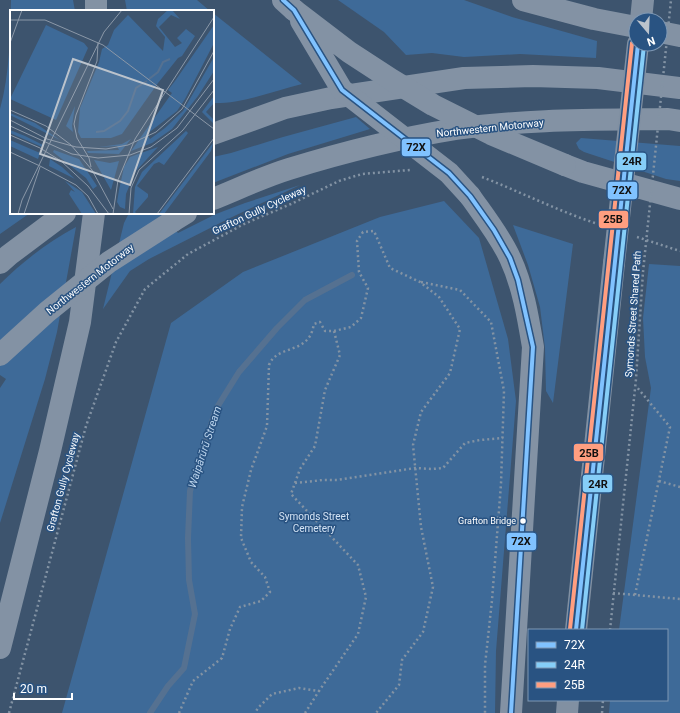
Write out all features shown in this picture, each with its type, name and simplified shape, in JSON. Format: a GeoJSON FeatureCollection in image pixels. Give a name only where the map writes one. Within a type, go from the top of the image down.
{"type":"FeatureCollection","features":[{"type":"Feature","properties":{"kind":"highway"},"geometry":{"type":"LineString","coordinates":[[523,0],[594,19],[628,25]]}},
{"type":"Feature","properties":{"kind":"highway"},"geometry":{"type":"LineString","coordinates":[[289,5],[349,52],[392,80],[434,105],[491,134],[583,172],[680,199]]}},
{"type":"Feature","properties":{"kind":"highway"},"geometry":{"type":"LineString","coordinates":[[289,5],[342,90],[449,173],[470,196],[494,230],[510,258],[518,280],[533,347],[511,713]]}},
{"type":"Feature","properties":{"kind":"highway"},"geometry":{"type":"LineString","coordinates":[[668,34],[680,36]]}},
{"type":"Feature","properties":{"kind":"highway"},"geometry":{"type":"LineString","coordinates":[[214,134],[285,108],[331,98],[464,78],[533,76],[598,78],[680,88]]}},
{"type":"Feature","properties":{"kind":"highway","name":"Northwestern Motorway"},"geometry":{"type":"LineString","coordinates":[[214,199],[288,170],[384,143],[457,129],[514,123],[572,120],[680,121]]}},
{"type":"Feature","properties":{"kind":"highway"},"geometry":{"type":"LineString","coordinates":[[5,259],[64,214]]}},
{"type":"Feature","properties":{"kind":"highway"},"geometry":{"type":"LineString","coordinates":[[0,648],[50,451],[80,322],[94,214]]}},
{"type":"Feature","properties":{"kind":"highway","name":"Northwestern Motorway"},"geometry":{"type":"LineString","coordinates":[[0,355],[47,312],[109,262],[180,217]]}},
{"type":"Feature","properties":{"kind":"main road"},"geometry":{"type":"LineString","coordinates":[[642,12],[643,0]]}},
{"type":"Feature","properties":{"kind":"main road"},"geometry":{"type":"LineString","coordinates":[[576,629],[637,52]]}},
{"type":"Feature","properties":{"kind":"main road"},"geometry":{"type":"LineString","coordinates":[[567,713],[568,701]]}},
{"type":"Feature","properties":{"kind":"path","name":"Symonds Street Shared Path"},"geometry":{"type":"LineString","coordinates":[[610,629],[635,386],[643,272],[671,0]]}},
{"type":"Feature","properties":{"kind":"path","name":"Grafton Gully Cycleway"},"geometry":{"type":"LineString","coordinates":[[9,713],[86,426],[116,342],[145,289],[188,254],[244,224],[339,181],[362,174],[412,170]]}},
{"type":"Feature","properties":{"kind":"path"},"geometry":{"type":"LineString","coordinates":[[480,176],[571,216],[600,225]]}},
{"type":"Feature","properties":{"kind":"path"},"geometry":{"type":"LineString","coordinates":[[179,713],[193,681],[222,658],[230,629],[240,607],[261,601],[270,592],[265,577],[251,562],[241,538],[242,507],[251,470],[267,426],[269,365],[272,358],[300,345],[309,337],[314,324],[320,322],[325,331],[334,331],[351,327],[361,318],[368,288],[359,272],[357,241],[362,232],[374,231],[390,268],[420,282],[439,296],[460,329],[450,373],[421,412],[413,444],[421,527],[433,587],[423,632],[402,660],[399,685],[376,713]]}},
{"type":"Feature","properties":{"kind":"path"},"geometry":{"type":"LineString","coordinates":[[637,237],[680,251]]}},
{"type":"Feature","properties":{"kind":"path"},"geometry":{"type":"LineString","coordinates":[[420,282],[460,290],[491,322],[504,391],[501,484],[485,666],[485,713]]}},
{"type":"Feature","properties":{"kind":"path"},"geometry":{"type":"LineString","coordinates":[[305,713],[318,691],[358,634],[366,597],[358,565],[290,494],[300,469],[315,446],[325,390],[340,356],[334,331]]}},
{"type":"Feature","properties":{"kind":"path"},"geometry":{"type":"LineString","coordinates":[[635,386],[670,427],[635,595]]}},
{"type":"Feature","properties":{"kind":"path"},"geometry":{"type":"LineString","coordinates":[[295,483],[337,480],[415,468],[443,468],[465,443],[502,438]]}},
{"type":"Feature","properties":{"kind":"path"},"geometry":{"type":"LineString","coordinates":[[659,481],[680,487]]}},
{"type":"Feature","properties":{"kind":"path"},"geometry":{"type":"LineString","coordinates":[[613,593],[680,599]]}},
{"type":"Feature","properties":{"kind":"path"},"geometry":{"type":"LineString","coordinates":[[255,713],[272,694],[299,688],[318,691]]}},
{"type":"Feature","properties":{"kind":"path"},"geometry":{"type":"LineString","coordinates":[[602,713],[603,701]]}},
{"type":"Feature","properties":{"kind":"green space"},"geometry":{"type":"Polygon","coordinates":[[[11,0],[73,0],[75,10],[11,10],[11,0]]]}},
{"type":"Feature","properties":{"kind":"green space"},"geometry":{"type":"Polygon","coordinates":[[[125,0],[197,0],[209,10],[127,10],[125,0]]]}},
{"type":"Feature","properties":{"kind":"green space"},"geometry":{"type":"Polygon","coordinates":[[[338,0],[464,0],[512,17],[597,41],[596,58],[520,54],[464,57],[432,53],[406,55],[384,32],[338,0]]]}},
{"type":"Feature","properties":{"kind":"green space"},"geometry":{"type":"Polygon","coordinates":[[[214,14],[302,84],[246,99],[214,103],[214,14]]]}},
{"type":"Feature","properties":{"kind":"green space"},"geometry":{"type":"Polygon","coordinates":[[[10,41],[10,214],[29,214],[0,234],[0,109],[8,68],[10,41]]]}},
{"type":"Feature","properties":{"kind":"green space"},"geometry":{"type":"Polygon","coordinates":[[[356,117],[370,129],[288,154],[214,183],[214,157],[356,117]]]}},
{"type":"Feature","properties":{"kind":"green space"},"geometry":{"type":"Polygon","coordinates":[[[581,138],[680,146],[680,181],[666,179],[584,152],[579,149],[576,143],[581,138]]]}},
{"type":"Feature","properties":{"kind":"green space"},"geometry":{"type":"Polygon","coordinates":[[[300,185],[149,259],[130,271],[103,309],[124,223],[128,214],[162,214],[178,233],[216,214],[300,185]]]}},
{"type":"Feature","properties":{"kind":"green space","name":"Symonds Street Cemetery"},"geometry":{"type":"Polygon","coordinates":[[[444,201],[479,238],[508,339],[516,401],[496,651],[495,713],[62,713],[171,323],[243,272],[380,217],[444,201]]]}},
{"type":"Feature","properties":{"kind":"green space"},"geometry":{"type":"Polygon","coordinates":[[[513,225],[573,244],[553,403],[546,391],[545,348],[540,307],[528,265],[513,225]]]}},
{"type":"Feature","properties":{"kind":"green space"},"geometry":{"type":"Polygon","coordinates":[[[76,227],[57,332],[45,379],[0,523],[0,388],[6,379],[0,375],[0,284],[36,253],[55,239],[76,227]]]}},
{"type":"Feature","properties":{"kind":"green space"},"geometry":{"type":"Polygon","coordinates":[[[649,264],[680,266],[680,713],[609,713],[610,701],[668,701],[668,629],[619,629],[651,388],[645,357],[643,318],[649,264]]]}},
{"type":"Feature","properties":{"kind":"waterway","name":"Waipārūrū Stream"},"geometry":{"type":"LineString","coordinates":[[150,713],[168,686],[184,668],[195,614],[189,580],[188,538],[190,491],[216,409],[239,372],[277,328],[305,300],[352,275]]}},
{"type":"Feature","properties":{"kind":"transit line","name":"72X"},"geometry":{"type":"LineString","coordinates":[[283,0],[294,10],[342,90],[449,173],[470,196],[494,230],[510,258],[518,280],[533,347],[511,713]]}},
{"type":"Feature","properties":{"kind":"transit line","name":"25B"},"geometry":{"type":"LineString","coordinates":[[570,629],[631,52]]}},
{"type":"Feature","properties":{"kind":"transit line","name":"72X"},"geometry":{"type":"LineString","coordinates":[[576,629],[637,52]]}},
{"type":"Feature","properties":{"kind":"transit line","name":"24R"},"geometry":{"type":"LineString","coordinates":[[582,629],[643,52]]}},
{"type":"Feature","properties":{"kind":"place","name":"Grafton Bridge"},"geometry":{"type":"Point","coordinates":[523,521]}}]}
